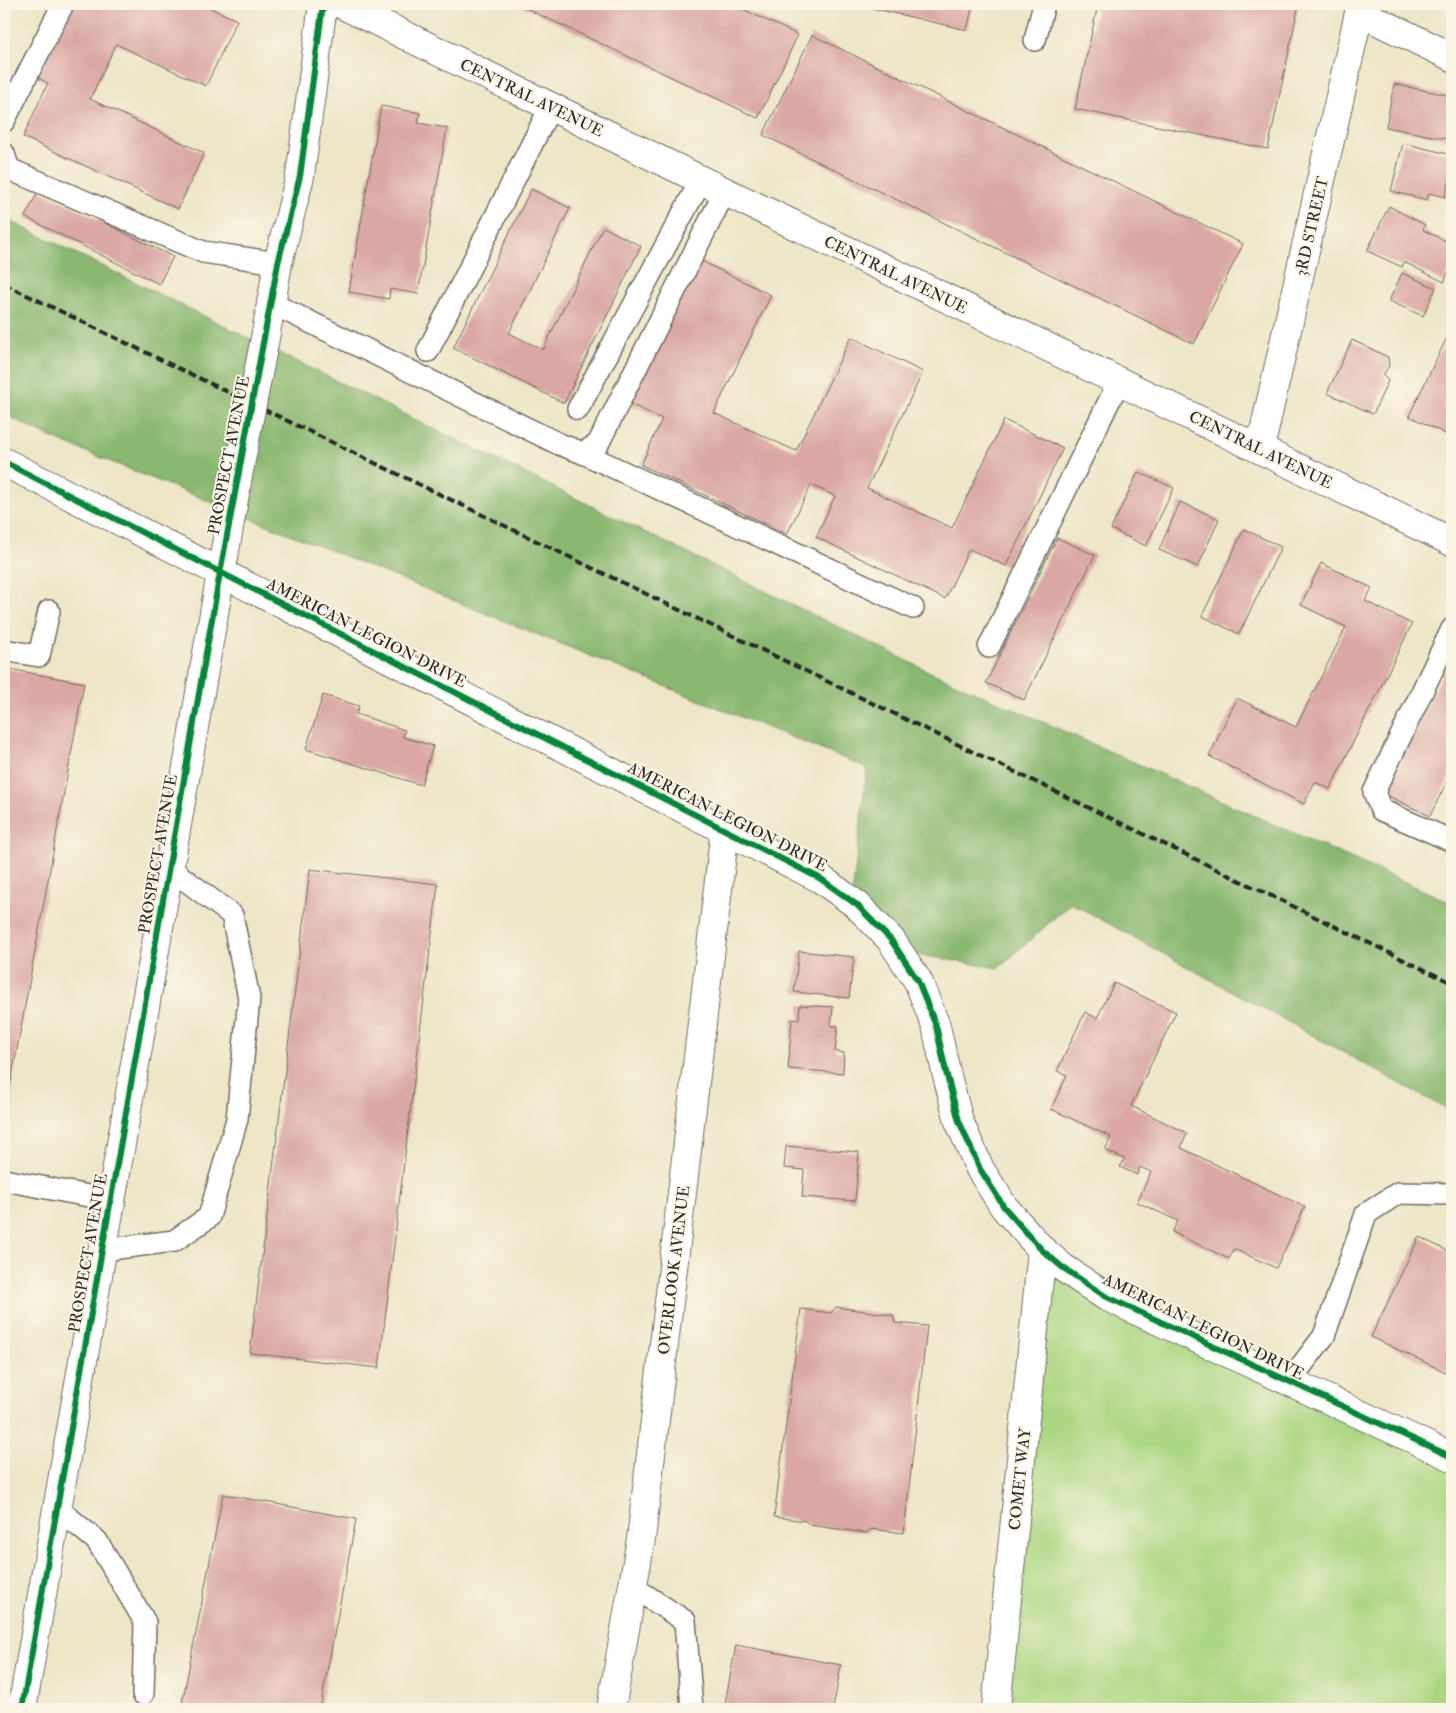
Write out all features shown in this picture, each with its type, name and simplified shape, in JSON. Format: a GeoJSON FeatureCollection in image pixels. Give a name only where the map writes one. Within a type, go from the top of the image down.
{"type":"FeatureCollection","features":[{"type":"Feature","properties":{"kind":"street","name":"PROSPECT AVENUE"},"geometry":{"type":"LineString","coordinates":[[22,1709],[220,573],[278,263],[300,176],[323,4]]}},
{"type":"Feature","properties":{"kind":"street","name":"CENTRAL AVENUE"},"geometry":{"type":"LineString","coordinates":[[341,4],[713,186],[1452,542]]}},
{"type":"Feature","properties":{"kind":"street"},"geometry":{"type":"LineString","coordinates":[[1360,8],[1452,57]]}},
{"type":"Feature","properties":{"kind":"street","name":"3RD STREET"},"geometry":{"type":"LineString","coordinates":[[1260,449],[1360,8]]}},
{"type":"Feature","properties":{"kind":"street","name":"AMERICAN LEGION DRIVE"},"geometry":{"type":"LineString","coordinates":[[4,462],[821,879],[857,905],[891,940],[918,981],[936,1026],[959,1121],[980,1169],[1004,1207],[1042,1250],[1062,1267],[1105,1296],[1452,1457]]}},
{"type":"Feature","properties":{"kind":"street","name":"OVERLOOK AVENUE"},"geometry":{"type":"LineString","coordinates":[[611,1709],[641,1539],[725,829]]}},
{"type":"Feature","properties":{"kind":"street","name":"COMET WAY"},"geometry":{"type":"LineString","coordinates":[[996,1709],[1042,1250]]}},
{"type":"Feature","properties":{"kind":"lane"},"geometry":{"type":"LineString","coordinates":[[4,121],[63,4]]}},
{"type":"Feature","properties":{"kind":"lane"},"geometry":{"type":"LineString","coordinates":[[1035,40],[1044,4]]}},
{"type":"Feature","properties":{"kind":"lane"},"geometry":{"type":"LineString","coordinates":[[428,351],[552,106]]}},
{"type":"Feature","properties":{"kind":"lane"},"geometry":{"type":"LineString","coordinates":[[4,154],[9,169],[204,252],[278,263]]}},
{"type":"Feature","properties":{"kind":"lane"},"geometry":{"type":"LineString","coordinates":[[578,409],[713,186]]}},
{"type":"Feature","properties":{"kind":"lane"},"geometry":{"type":"LineString","coordinates":[[583,452],[598,444],[713,186]]}},
{"type":"Feature","properties":{"kind":"lane"},"geometry":{"type":"LineString","coordinates":[[271,302],[559,444],[583,452],[913,608]]}},
{"type":"Feature","properties":{"kind":"lane"},"geometry":{"type":"LineString","coordinates":[[989,647],[1119,381]]}},
{"type":"Feature","properties":{"kind":"lane"},"geometry":{"type":"LineString","coordinates":[[4,650],[40,656],[49,611]]}},
{"type":"Feature","properties":{"kind":"lane"},"geometry":{"type":"LineString","coordinates":[[1452,629],[1374,792],[1381,810],[1452,841]]}},
{"type":"Feature","properties":{"kind":"lane"},"geometry":{"type":"LineString","coordinates":[[102,1250],[174,1240],[209,1217],[237,1119],[249,998],[232,915],[168,867]]}},
{"type":"Feature","properties":{"kind":"lane"},"geometry":{"type":"LineString","coordinates":[[4,1180],[110,1200]]}},
{"type":"Feature","properties":{"kind":"lane"},"geometry":{"type":"LineString","coordinates":[[1289,1382],[1324,1336],[1366,1214],[1398,1193],[1452,1194]]}},
{"type":"Feature","properties":{"kind":"lane"},"geometry":{"type":"LineString","coordinates":[[57,1508],[97,1541],[145,1622],[143,1694]]}},
{"type":"Feature","properties":{"kind":"lane"},"geometry":{"type":"LineString","coordinates":[[633,1587],[685,1621],[692,1709]]}},
{"type":"Feature","properties":{"kind":"green space"},"geometry":{"type":"Polygon","coordinates":[[[4,218],[930,672],[1452,903],[1452,1112],[1071,903],[999,968],[906,953],[852,896],[867,768],[50,437],[4,414],[4,218]]]}},
{"type":"Feature","properties":{"kind":"green space"},"geometry":{"type":"Polygon","coordinates":[[[1049,1259],[1452,1443],[1452,1709],[1003,1709],[1049,1259]]]}},
{"type":"Feature","properties":{"kind":"building"},"geometry":{"type":"Polygon","coordinates":[[[73,4],[202,4],[237,20],[206,86],[116,44],[90,99],[204,153],[178,209],[23,137],[48,83],[38,78],[73,4]]]}},
{"type":"Feature","properties":{"kind":"building"},"geometry":{"type":"Polygon","coordinates":[[[517,4],[732,4],[798,35],[758,118],[517,4]]]}},
{"type":"Feature","properties":{"kind":"building"},"geometry":{"type":"Polygon","coordinates":[[[855,4],[973,4],[967,30],[855,4]]]}},
{"type":"Feature","properties":{"kind":"building"},"geometry":{"type":"Polygon","coordinates":[[[1098,4],[1299,4],[1268,149],[1075,109],[1098,4]]]}},
{"type":"Feature","properties":{"kind":"building"},"geometry":{"type":"Polygon","coordinates":[[[812,35],[1243,244],[1194,344],[763,135],[812,35]]]}},
{"type":"Feature","properties":{"kind":"building"},"geometry":{"type":"Polygon","coordinates":[[[1394,84],[1452,96],[1452,140],[1386,127],[1394,84]]]}},
{"type":"Feature","properties":{"kind":"building"},"geometry":{"type":"Polygon","coordinates":[[[381,106],[420,113],[418,123],[447,128],[418,294],[390,289],[389,299],[349,292],[381,106]]]}},
{"type":"Feature","properties":{"kind":"building"},"geometry":{"type":"Polygon","coordinates":[[[1403,143],[1452,155],[1452,183],[1449,182],[1445,197],[1429,193],[1427,200],[1391,191],[1403,143]]]}},
{"type":"Feature","properties":{"kind":"building"},"geometry":{"type":"Polygon","coordinates":[[[531,189],[570,208],[509,333],[543,350],[603,227],[641,246],[564,403],[453,348],[531,189]]]}},
{"type":"Feature","properties":{"kind":"building"},"geometry":{"type":"Polygon","coordinates":[[[39,190],[173,257],[159,284],[25,217],[39,190]]]}},
{"type":"Feature","properties":{"kind":"building"},"geometry":{"type":"Polygon","coordinates":[[[1389,206],[1425,225],[1423,230],[1452,244],[1452,264],[1444,282],[1404,262],[1402,267],[1367,251],[1389,206]]]}},
{"type":"Feature","properties":{"kind":"building"},"geometry":{"type":"Polygon","coordinates":[[[695,258],[771,295],[714,413],[796,451],[851,337],[923,372],[867,488],[952,528],[1004,420],[1063,448],[1006,566],[969,549],[945,599],[816,537],[835,496],[811,485],[787,534],[641,465],[662,419],[626,402],[695,258]]]}},
{"type":"Feature","properties":{"kind":"building"},"geometry":{"type":"Polygon","coordinates":[[[1402,273],[1436,288],[1423,316],[1389,301],[1402,273]]]}},
{"type":"Feature","properties":{"kind":"building"},"geometry":{"type":"Polygon","coordinates":[[[1452,327],[1452,437],[1409,416],[1452,327]]]}},
{"type":"Feature","properties":{"kind":"building"},"geometry":{"type":"Polygon","coordinates":[[[1352,340],[1388,357],[1389,366],[1383,375],[1388,381],[1373,414],[1327,393],[1352,340]]]}},
{"type":"Feature","properties":{"kind":"building"},"geometry":{"type":"Polygon","coordinates":[[[1138,472],[1174,488],[1146,546],[1111,529],[1138,472]]]}},
{"type":"Feature","properties":{"kind":"building"},"geometry":{"type":"Polygon","coordinates":[[[1180,502],[1219,519],[1198,567],[1159,550],[1180,502]]]}},
{"type":"Feature","properties":{"kind":"building"},"geometry":{"type":"Polygon","coordinates":[[[1244,529],[1281,547],[1239,634],[1202,616],[1244,529]]]}},
{"type":"Feature","properties":{"kind":"building"},"geometry":{"type":"Polygon","coordinates":[[[1057,538],[1095,555],[1024,700],[986,683],[1057,538]]]}},
{"type":"Feature","properties":{"kind":"building"},"geometry":{"type":"Polygon","coordinates":[[[1321,563],[1372,588],[1365,601],[1412,624],[1330,789],[1315,782],[1304,804],[1209,756],[1237,698],[1296,727],[1346,627],[1301,605],[1321,563]]]}},
{"type":"Feature","properties":{"kind":"building"},"geometry":{"type":"Polygon","coordinates":[[[1452,655],[1452,771],[1430,816],[1384,794],[1452,655]]]}},
{"type":"Feature","properties":{"kind":"building"},"geometry":{"type":"Polygon","coordinates":[[[4,668],[84,683],[5,1115],[4,1115],[4,668]]]}},
{"type":"Feature","properties":{"kind":"building"},"geometry":{"type":"Polygon","coordinates":[[[323,695],[359,706],[356,714],[405,730],[403,737],[433,746],[421,785],[306,749],[323,695]]]}},
{"type":"Feature","properties":{"kind":"building"},"geometry":{"type":"Polygon","coordinates":[[[310,869],[438,884],[379,1368],[250,1353],[310,869]]]}},
{"type":"Feature","properties":{"kind":"building"},"geometry":{"type":"Polygon","coordinates":[[[799,951],[854,957],[849,998],[794,992],[799,951]]]}},
{"type":"Feature","properties":{"kind":"building"},"geometry":{"type":"Polygon","coordinates":[[[1114,983],[1176,1012],[1131,1106],[1187,1133],[1181,1148],[1305,1207],[1276,1268],[1234,1249],[1229,1259],[1172,1232],[1178,1221],[1137,1202],[1151,1172],[1140,1167],[1137,1175],[1120,1167],[1125,1159],[1105,1150],[1111,1137],[1051,1109],[1067,1075],[1057,1071],[1085,1012],[1097,1018],[1114,983]]]}},
{"type":"Feature","properties":{"kind":"building"},"geometry":{"type":"Polygon","coordinates":[[[800,1005],[833,1007],[831,1026],[838,1026],[835,1051],[844,1053],[843,1073],[788,1069],[792,1019],[799,1020],[800,1005]]]}},
{"type":"Feature","properties":{"kind":"building"},"geometry":{"type":"Polygon","coordinates":[[[786,1146],[859,1152],[855,1201],[802,1197],[804,1170],[784,1168],[786,1146]]]}},
{"type":"Feature","properties":{"kind":"building"},"geometry":{"type":"Polygon","coordinates":[[[1419,1237],[1452,1253],[1452,1375],[1371,1337],[1419,1237]]]}},
{"type":"Feature","properties":{"kind":"building"},"geometry":{"type":"Polygon","coordinates":[[[836,1307],[893,1315],[895,1323],[927,1326],[904,1533],[871,1529],[866,1533],[809,1525],[806,1521],[774,1517],[801,1309],[831,1313],[836,1307]]]}},
{"type":"Feature","properties":{"kind":"building"},"geometry":{"type":"Polygon","coordinates":[[[223,1494],[356,1519],[320,1709],[181,1709],[223,1494]]]}},
{"type":"Feature","properties":{"kind":"building"},"geometry":{"type":"Polygon","coordinates":[[[736,1645],[841,1665],[833,1709],[724,1709],[736,1645]]]}},
{"type":"Feature","properties":{"kind":"railway"},"geometry":{"type":"LineString","coordinates":[[4,284],[1452,983]]}},
{"type":"Feature","properties":{"kind":"cycle path"},"geometry":{"type":"LineString","coordinates":[[22,1709],[220,573],[278,263],[300,176],[323,4]]}},
{"type":"Feature","properties":{"kind":"cycle path"},"geometry":{"type":"LineString","coordinates":[[4,462],[821,879],[857,905],[891,940],[918,981],[936,1026],[959,1121],[980,1169],[1004,1207],[1042,1250],[1062,1267],[1105,1296],[1452,1457]]}}]}
